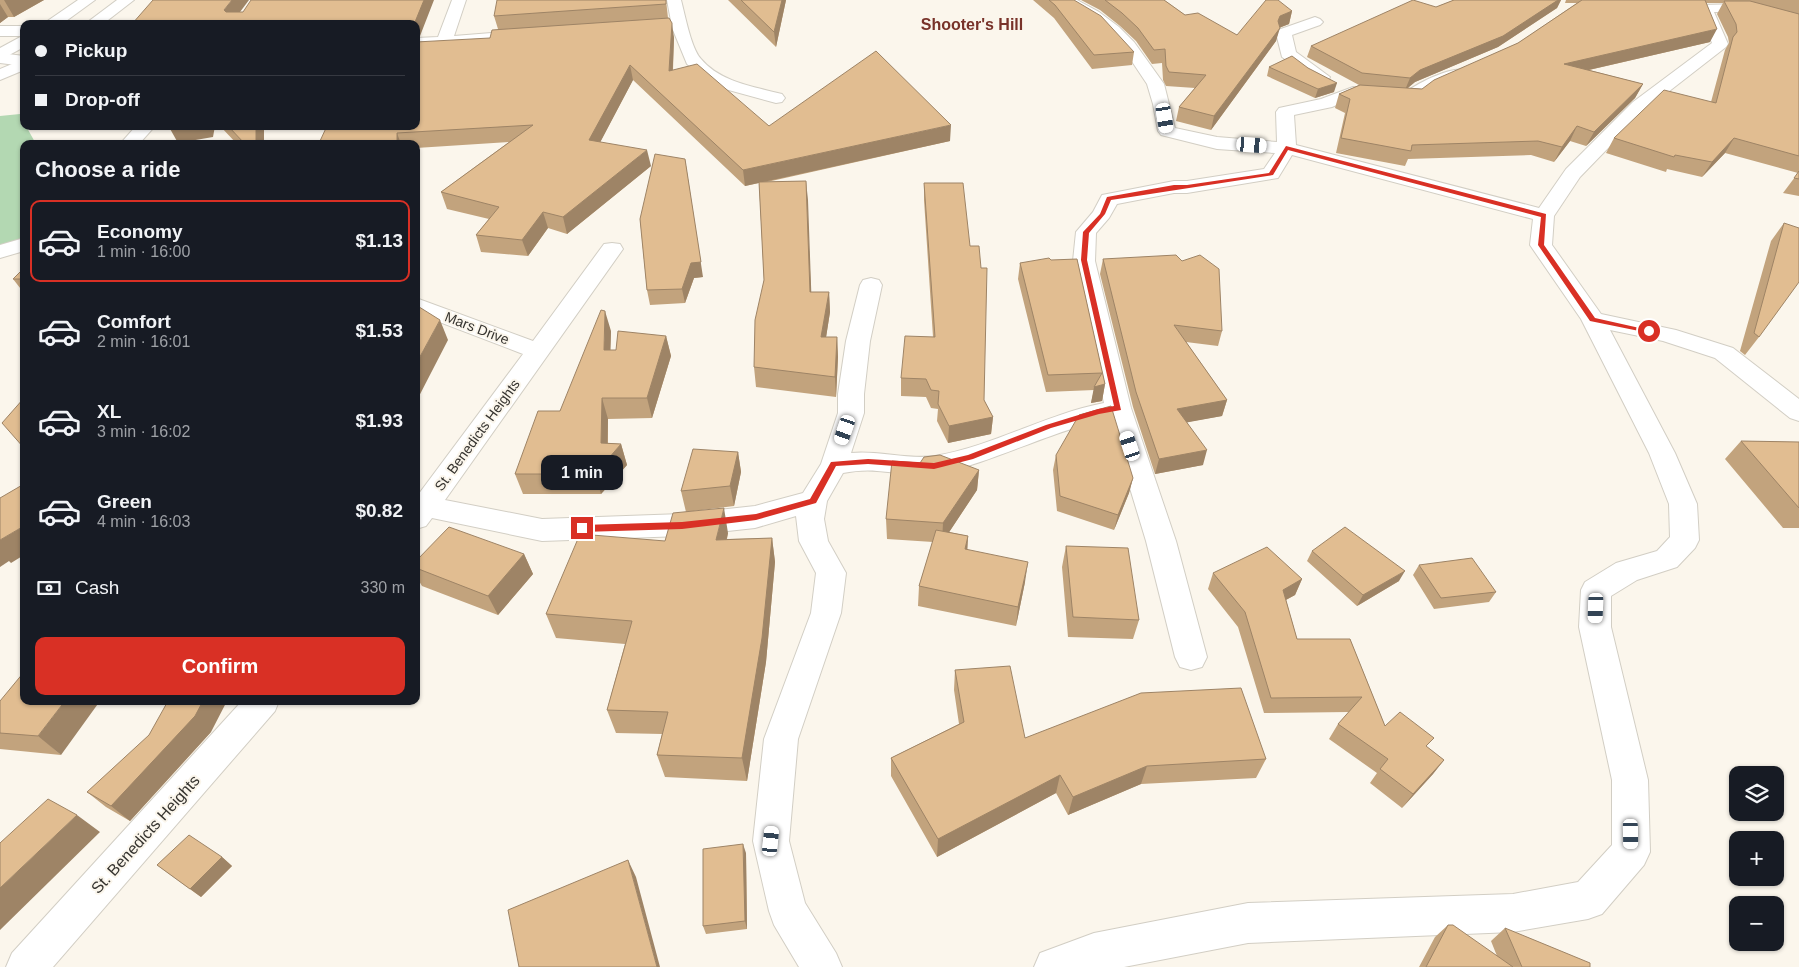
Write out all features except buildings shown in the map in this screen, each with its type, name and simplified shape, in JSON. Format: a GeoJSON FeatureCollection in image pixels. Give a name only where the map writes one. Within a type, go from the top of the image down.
{"type":"FeatureCollection","features":[{"type":"Feature","properties":{"kind":"main road"},"geometry":{"type":"LineString","coordinates":[[58,20],[88,0]]}},
{"type":"Feature","properties":{"kind":"main road"},"geometry":{"type":"LineString","coordinates":[[99,20],[127,0]]}},
{"type":"Feature","properties":{"kind":"main road"},"geometry":{"type":"LineString","coordinates":[[444,41],[459,0]]}},
{"type":"Feature","properties":{"kind":"main road"},"geometry":{"type":"LineString","coordinates":[[674,0],[679,24],[692,62],[720,82],[776,98]]}},
{"type":"Feature","properties":{"kind":"main road"},"geometry":{"type":"LineString","coordinates":[[1068,0],[1075,7],[1098,18],[1121,38],[1141,62],[1156,88],[1163,105],[1167,131],[1217,143],[1286,148],[1544,216]]}},
{"type":"Feature","properties":{"kind":"main road"},"geometry":{"type":"LineString","coordinates":[[1054,967],[1094,953],[1248,923],[1513,913],[1588,900],[1631,852],[1630,780],[1595,627],[1596,590],[1627,571],[1667,560],[1685,540],[1683,504],[1662,453],[1593,319],[1541,245],[1544,216],[1573,173],[1640,106],[1720,44],[1705,8],[1743,8],[1799,22]]}},
{"type":"Feature","properties":{"kind":"main road"},"geometry":{"type":"LineString","coordinates":[[1315,22],[1284,33],[1288,54],[1312,71],[1353,92],[1393,97],[1410,96],[1422,88],[1473,67]]}},
{"type":"Feature","properties":{"kind":"main road"},"geometry":{"type":"LineString","coordinates":[[620,29],[679,24]]}},
{"type":"Feature","properties":{"kind":"main road"},"geometry":{"type":"LineString","coordinates":[[0,31],[20,31]]}},
{"type":"Feature","properties":{"kind":"main road"},"geometry":{"type":"LineString","coordinates":[[420,43],[542,34]]}},
{"type":"Feature","properties":{"kind":"main road"},"geometry":{"type":"LineString","coordinates":[[0,56],[20,43]]}},
{"type":"Feature","properties":{"kind":"main road"},"geometry":{"type":"LineString","coordinates":[[0,56],[20,62]]}},
{"type":"Feature","properties":{"kind":"main road"},"geometry":{"type":"LineString","coordinates":[[0,75],[20,65]]}},
{"type":"Feature","properties":{"kind":"main road"},"geometry":{"type":"LineString","coordinates":[[1191,656],[1161,541],[1118,408],[1084,260],[1086,232],[1102,214],[1109,198],[1271,174],[1286,148],[1284,112],[1326,103],[1353,92]]}},
{"type":"Feature","properties":{"kind":"main road"},"geometry":{"type":"LineString","coordinates":[[133,140],[142,130]]}},
{"type":"Feature","properties":{"kind":"main road"},"geometry":{"type":"LineString","coordinates":[[0,252],[20,245]]}},
{"type":"Feature","properties":{"kind":"main road","name":"St. Benedicts Heights"},"geometry":{"type":"LineString","coordinates":[[420,509],[538,351],[612,248]]}},
{"type":"Feature","properties":{"kind":"main road"},"geometry":{"type":"LineString","coordinates":[[822,967],[788,912],[771,841],[781,739],[826,613],[831,573],[814,542],[810,519],[813,501],[834,464],[851,413],[851,394],[858,341],[871,285]]}},
{"type":"Feature","properties":{"kind":"main road","name":"Mars Drive"},"geometry":{"type":"LineString","coordinates":[[420,307],[538,351]]}},
{"type":"Feature","properties":{"kind":"main road"},"geometry":{"type":"LineString","coordinates":[[1593,319],[1668,335],[1724,353],[1799,412]]}},
{"type":"Feature","properties":{"kind":"main road"},"geometry":{"type":"LineString","coordinates":[[834,464],[868,461],[934,466],[970,458],[1048,427],[1098,411],[1118,408]]}},
{"type":"Feature","properties":{"kind":"main road"},"geometry":{"type":"LineString","coordinates":[[420,510],[542,530],[682,525],[756,517],[813,501]]}},
{"type":"Feature","properties":{"kind":"main road","name":"St. Benedicts Heights"},"geometry":{"type":"LineString","coordinates":[[26,967],[259,705]]}},
{"type":"Feature","properties":{"kind":"green space"},"geometry":{"type":"Polygon","coordinates":[[[20,114],[20,130],[28,130],[34,140],[20,140],[20,239],[0,245],[0,116],[20,114]]]}},
{"type":"Feature","properties":{"kind":"district","name":"Shooter's Hill"},"geometry":{"type":"Point","coordinates":[972,24]}},
{"type":"Feature","properties":{"kind":"route"},"geometry":{"type":"LineString","coordinates":[[582,528],[682,525],[756,517],[813,501],[834,464],[868,461],[934,466],[970,458],[1048,427],[1098,411],[1118,408],[1084,260],[1086,232],[1102,214],[1109,198],[1271,174],[1286,148],[1544,216],[1541,245],[1593,319],[1649,331]]}}]}
